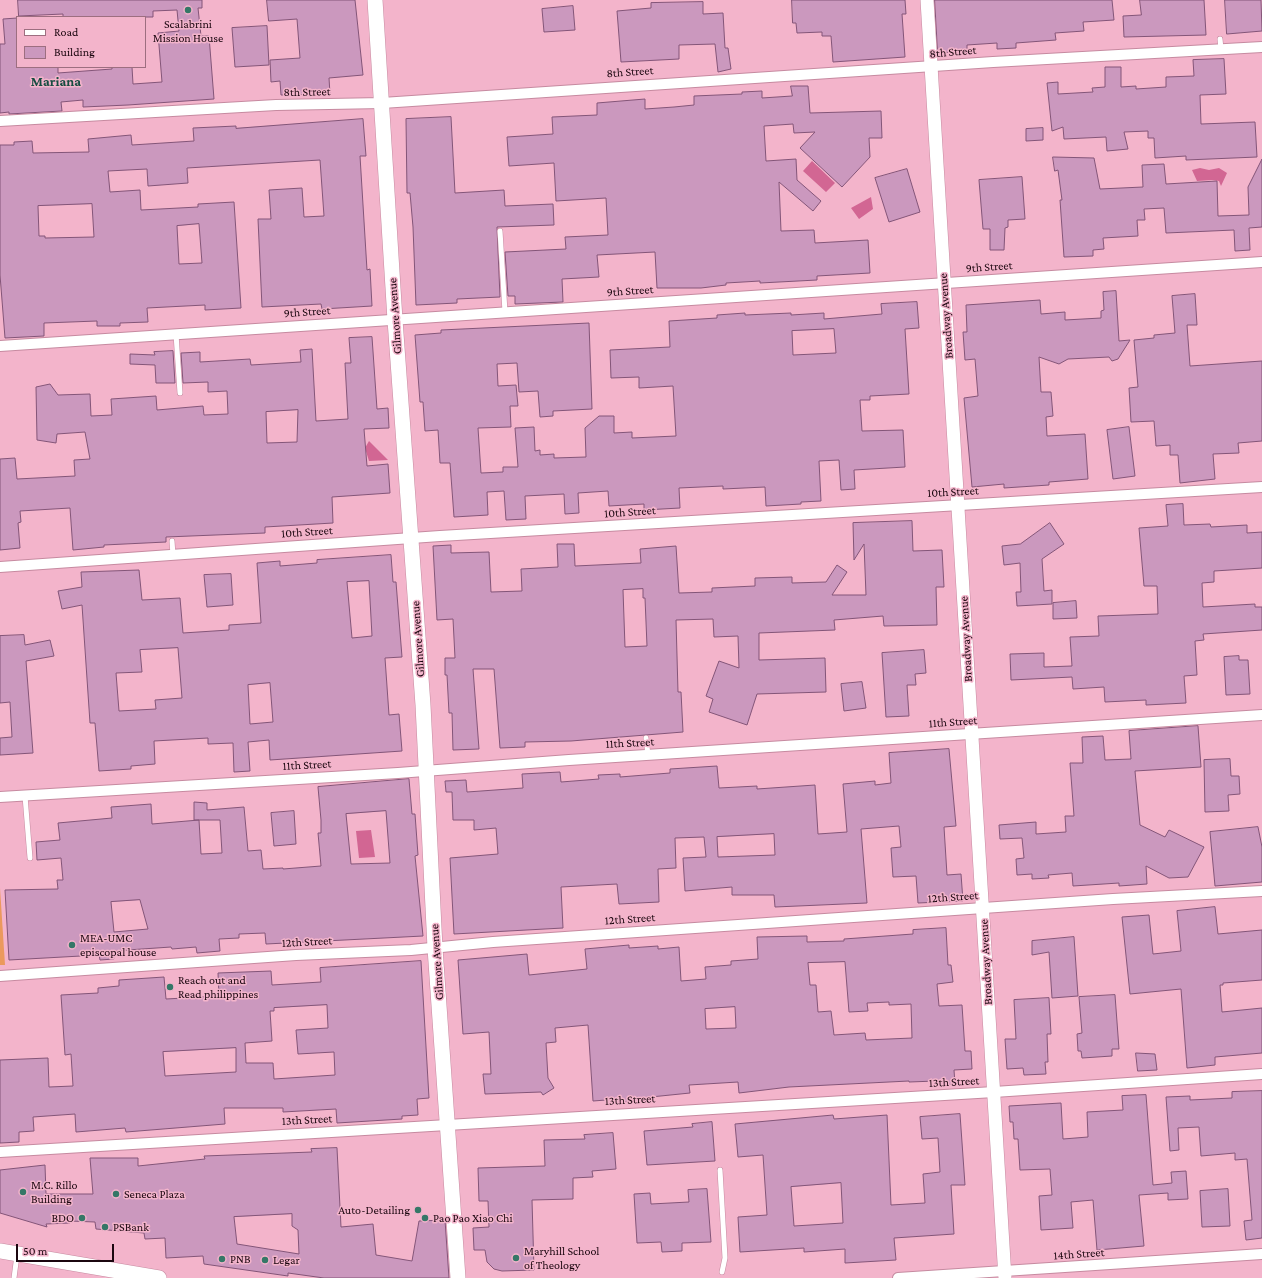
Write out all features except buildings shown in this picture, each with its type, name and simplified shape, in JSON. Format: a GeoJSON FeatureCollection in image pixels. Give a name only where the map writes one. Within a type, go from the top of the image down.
{"type":"FeatureCollection","features":[{"type":"Feature","properties":{"kind":"main road","name":"Gilmore Avenue"},"geometry":{"type":"LineString","coordinates":[[375,0],[395,320],[423,705],[425,770],[435,948],[458,1278]]}},
{"type":"Feature","properties":{"kind":"main road"},"geometry":{"type":"LineString","coordinates":[[0,1251],[127,1275],[159,1278]]}},
{"type":"Feature","properties":{"kind":"street","name":"Broadway Avenue"},"geometry":{"type":"LineString","coordinates":[[927,0],[1005,1275]]}},
{"type":"Feature","properties":{"kind":"street","name":"8th Street"},"geometry":{"type":"LineString","coordinates":[[0,121],[276,105],[382,102],[931,67],[1221,44],[1262,47]]}},
{"type":"Feature","properties":{"kind":"street","name":"9th Street"},"geometry":{"type":"LineString","coordinates":[[0,346],[1262,262]]}},
{"type":"Feature","properties":{"kind":"street","name":"10th Street"},"geometry":{"type":"LineString","coordinates":[[0,567],[410,539],[1262,486]]}},
{"type":"Feature","properties":{"kind":"street","name":"11th Street"},"geometry":{"type":"LineString","coordinates":[[0,797],[1262,715]]}},
{"type":"Feature","properties":{"kind":"street","name":"12th Street"},"geometry":{"type":"LineString","coordinates":[[0,976],[435,948],[501,941],[982,908],[1262,891]]}},
{"type":"Feature","properties":{"kind":"street","name":"13th Street"},"geometry":{"type":"LineString","coordinates":[[0,1152],[994,1092],[1262,1074]]}},
{"type":"Feature","properties":{"kind":"street","name":"14th Street"},"geometry":{"type":"LineString","coordinates":[[898,1278],[1005,1275],[1262,1254]]}},
{"type":"Feature","properties":{"kind":"lane"},"geometry":{"type":"LineString","coordinates":[[500,231],[505,312]]}},
{"type":"Feature","properties":{"kind":"lane"},"geometry":{"type":"LineString","coordinates":[[176,334],[180,393]]}},
{"type":"Feature","properties":{"kind":"lane"},"geometry":{"type":"LineString","coordinates":[[172,541],[173,555]]}},
{"type":"Feature","properties":{"kind":"lane"},"geometry":{"type":"LineString","coordinates":[[646,738],[648,755]]}},
{"type":"Feature","properties":{"kind":"lane"},"geometry":{"type":"LineString","coordinates":[[25,796],[30,858]]}},
{"type":"Feature","properties":{"kind":"lane"},"geometry":{"type":"LineString","coordinates":[[720,1170],[725,1258],[722,1272]]}},
{"type":"Feature","properties":{"kind":"lane"},"geometry":{"type":"LineString","coordinates":[[14,1278],[18,1254]]}},
{"type":"Feature","properties":{"kind":"shaded area"},"geometry":{"type":"Polygon","coordinates":[[[812,161],[835,183],[826,192],[803,171],[812,161]]]}},
{"type":"Feature","properties":{"kind":"shaded area"},"geometry":{"type":"Polygon","coordinates":[[[1200,168],[1209,170],[1219,168],[1227,173],[1221,186],[1219,181],[1197,181],[1192,170],[1200,168]]]}},
{"type":"Feature","properties":{"kind":"shaded area"},"geometry":{"type":"Polygon","coordinates":[[[871,197],[873,209],[859,219],[851,208],[871,197]]]}},
{"type":"Feature","properties":{"kind":"shaded area"},"geometry":{"type":"Polygon","coordinates":[[[369,441],[388,460],[369,461],[365,448],[369,441]]]}},
{"type":"Feature","properties":{"kind":"shaded area"},"geometry":{"type":"Polygon","coordinates":[[[371,830],[375,857],[359,858],[356,831],[371,830]]]}},
{"type":"Feature","properties":{"kind":"shaded area"},"geometry":{"type":"Polygon","coordinates":[[[0,888],[5,965],[0,965],[0,888]]]}},
{"type":"Feature","properties":{"kind":"place","name":"Scalabrini Mission House"},"geometry":{"type":"Point","coordinates":[188,10]}},
{"type":"Feature","properties":{"kind":"place","name":"MEA-UMC episcopal house"},"geometry":{"type":"Point","coordinates":[72,945]}},
{"type":"Feature","properties":{"kind":"place","name":"Reach out and Read philippines"},"geometry":{"type":"Point","coordinates":[170,987]}},
{"type":"Feature","properties":{"kind":"place","name":"M.C. Rillo Building"},"geometry":{"type":"Point","coordinates":[23,1192]}},
{"type":"Feature","properties":{"kind":"place","name":"Seneca Plaza"},"geometry":{"type":"Point","coordinates":[116,1194]}},
{"type":"Feature","properties":{"kind":"place","name":"Auto-Detailing"},"geometry":{"type":"Point","coordinates":[418,1210]}},
{"type":"Feature","properties":{"kind":"place","name":"BDO"},"geometry":{"type":"Point","coordinates":[82,1218]}},
{"type":"Feature","properties":{"kind":"place","name":"Pao Pao Xiao Chi"},"geometry":{"type":"Point","coordinates":[425,1218]}},
{"type":"Feature","properties":{"kind":"place","name":"PSBank"},"geometry":{"type":"Point","coordinates":[105,1227]}},
{"type":"Feature","properties":{"kind":"place","name":"Maryhill School of Theology"},"geometry":{"type":"Point","coordinates":[516,1258]}},
{"type":"Feature","properties":{"kind":"place","name":"PNB"},"geometry":{"type":"Point","coordinates":[222,1259]}},
{"type":"Feature","properties":{"kind":"place","name":"Legar"},"geometry":{"type":"Point","coordinates":[265,1260]}},
{"type":"Feature","properties":{"kind":"district","name":"Mariana"},"geometry":{"type":"Point","coordinates":[56,82]}}]}
